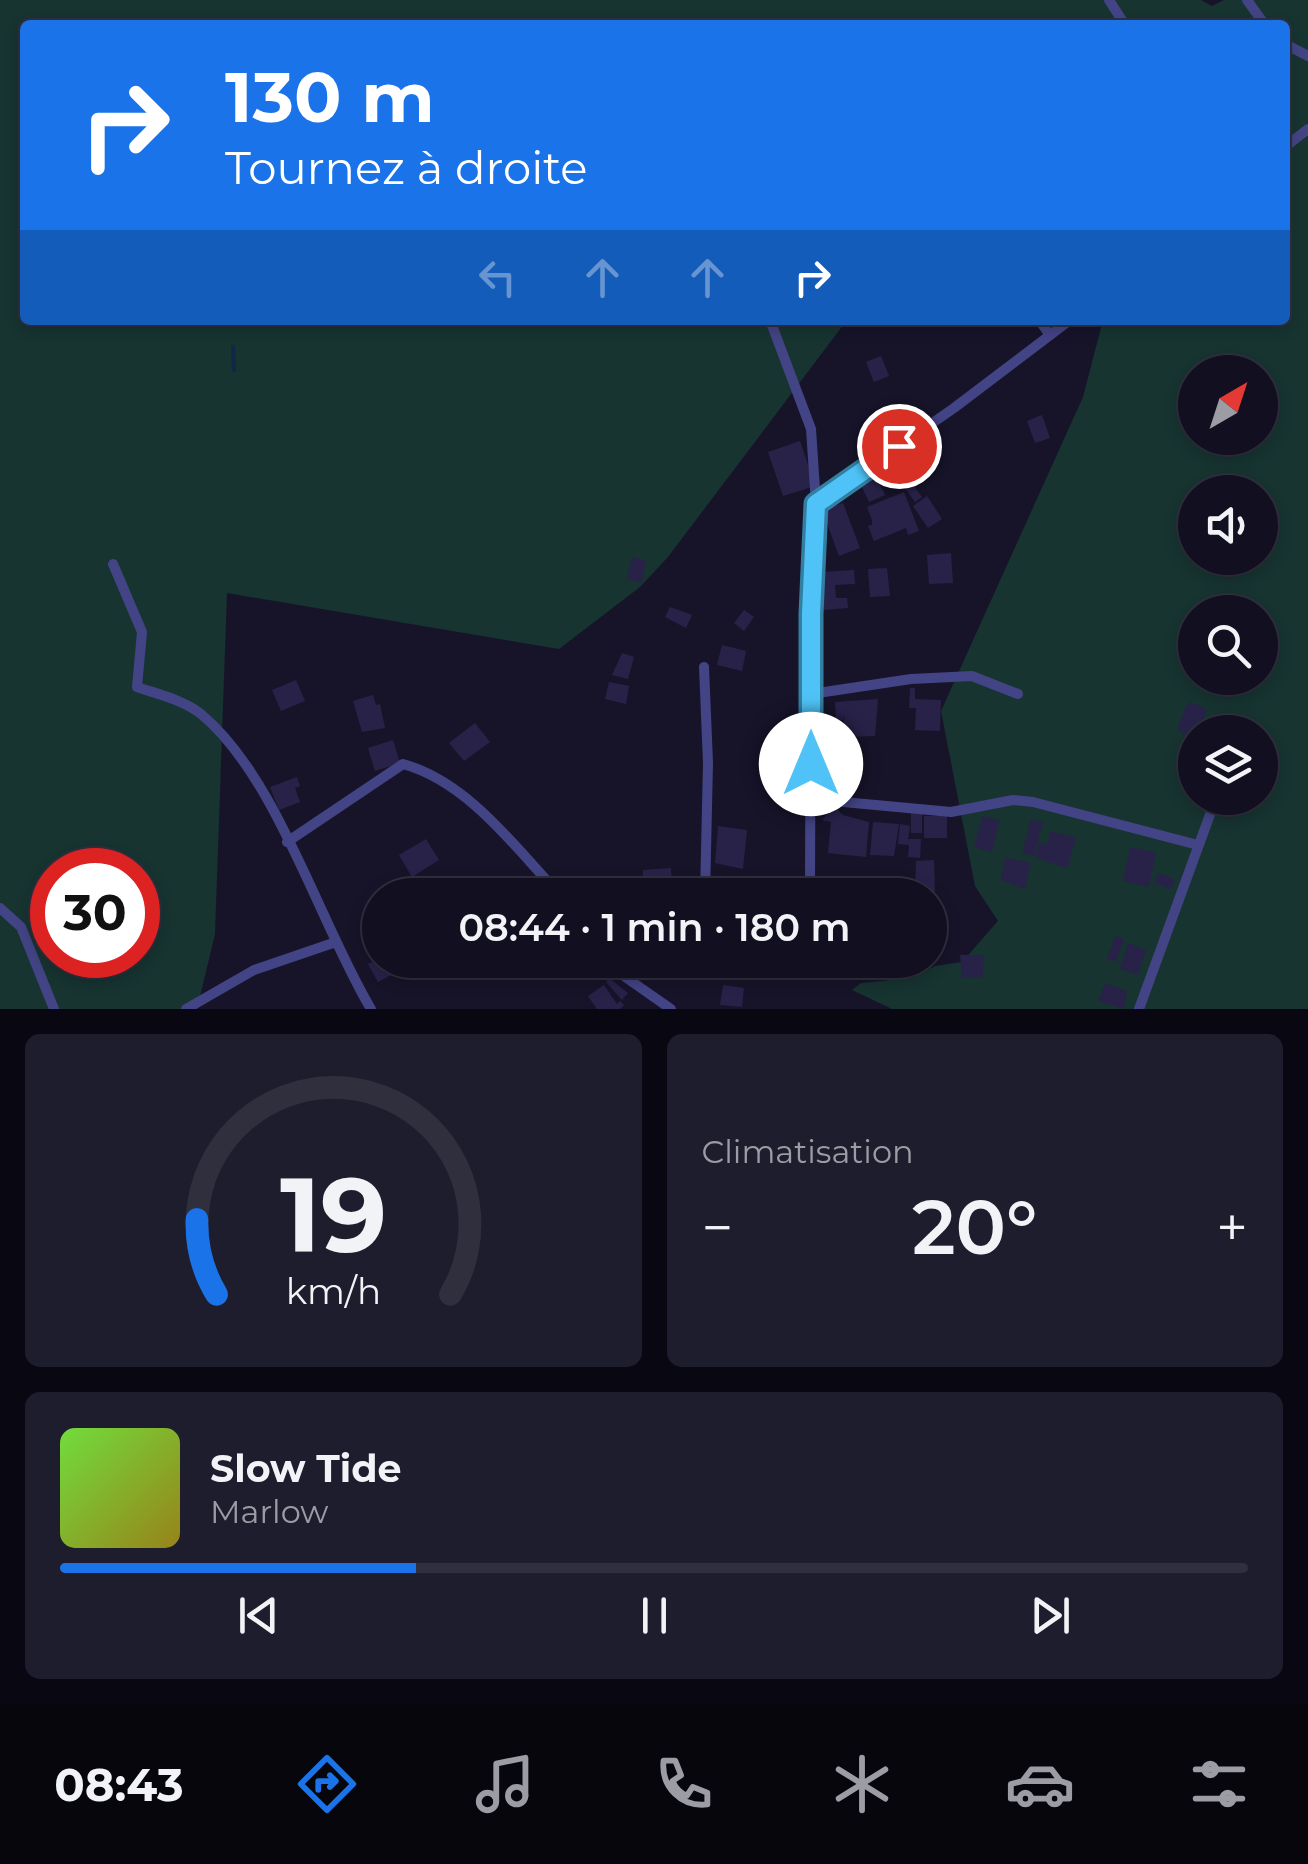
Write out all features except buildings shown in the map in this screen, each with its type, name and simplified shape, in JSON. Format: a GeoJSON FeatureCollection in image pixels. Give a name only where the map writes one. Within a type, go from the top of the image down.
{"type":"FeatureCollection","features":[{"type":"Feature","properties":{"kind":"street"},"geometry":{"type":"LineString","coordinates":[[1246,0],[1261,20]]}},
{"type":"Feature","properties":{"kind":"street"},"geometry":{"type":"LineString","coordinates":[[772,325],[811,429],[816,504],[810,878]]}},
{"type":"Feature","properties":{"kind":"street"},"geometry":{"type":"LineString","coordinates":[[1043,325],[1050,335]]}},
{"type":"Feature","properties":{"kind":"street"},"geometry":{"type":"LineString","coordinates":[[816,504],[954,408],[1063,325]]}},
{"type":"Feature","properties":{"kind":"street"},"geometry":{"type":"LineString","coordinates":[[113,564],[142,632],[136,687],[199,712],[234,750],[271,806],[371,1009]]}},
{"type":"Feature","properties":{"kind":"street"},"geometry":{"type":"LineString","coordinates":[[704,667],[708,763],[705,878]]}},
{"type":"Feature","properties":{"kind":"street"},"geometry":{"type":"LineString","coordinates":[[811,694],[910,678],[972,676],[1018,694]]}},
{"type":"Feature","properties":{"kind":"street"},"geometry":{"type":"LineString","coordinates":[[288,842],[403,764],[424,770],[454,789],[544,878]]}},
{"type":"Feature","properties":{"kind":"street"},"geometry":{"type":"LineString","coordinates":[[812,799],[951,812],[1013,800],[1033,802],[1198,844]]}},
{"type":"Feature","properties":{"kind":"street"},"geometry":{"type":"LineString","coordinates":[[1139,1009],[1209,815]]}},
{"type":"Feature","properties":{"kind":"street"},"geometry":{"type":"LineString","coordinates":[[0,908],[21,927],[54,1009]]}},
{"type":"Feature","properties":{"kind":"street"},"geometry":{"type":"LineString","coordinates":[[186,1009],[254,970],[336,942]]}},
{"type":"Feature","properties":{"kind":"street"},"geometry":{"type":"LineString","coordinates":[[628,978],[672,1009]]}},
{"type":"Feature","properties":{"kind":"green space"},"geometry":{"type":"Polygon","coordinates":[[[0,0],[1201,0],[1212,6],[1224,0],[1308,0],[1308,1009],[892,1009],[852,990],[861,983],[947,978],[947,964],[962,962],[998,921],[975,886],[941,711],[1083,397],[1102,325],[1290,325],[1290,20],[20,20],[20,325],[843,325],[668,557],[640,587],[559,649],[227,593],[215,934],[197,1009],[0,1009],[0,0]]]}},
{"type":"Feature","properties":{"kind":"waterway"},"geometry":{"type":"LineString","coordinates":[[233,347],[234,370]]}},
{"type":"Feature","properties":{"kind":"route"},"geometry":{"type":"LineString","coordinates":[[811,764],[816,504],[899,446]]}}]}
